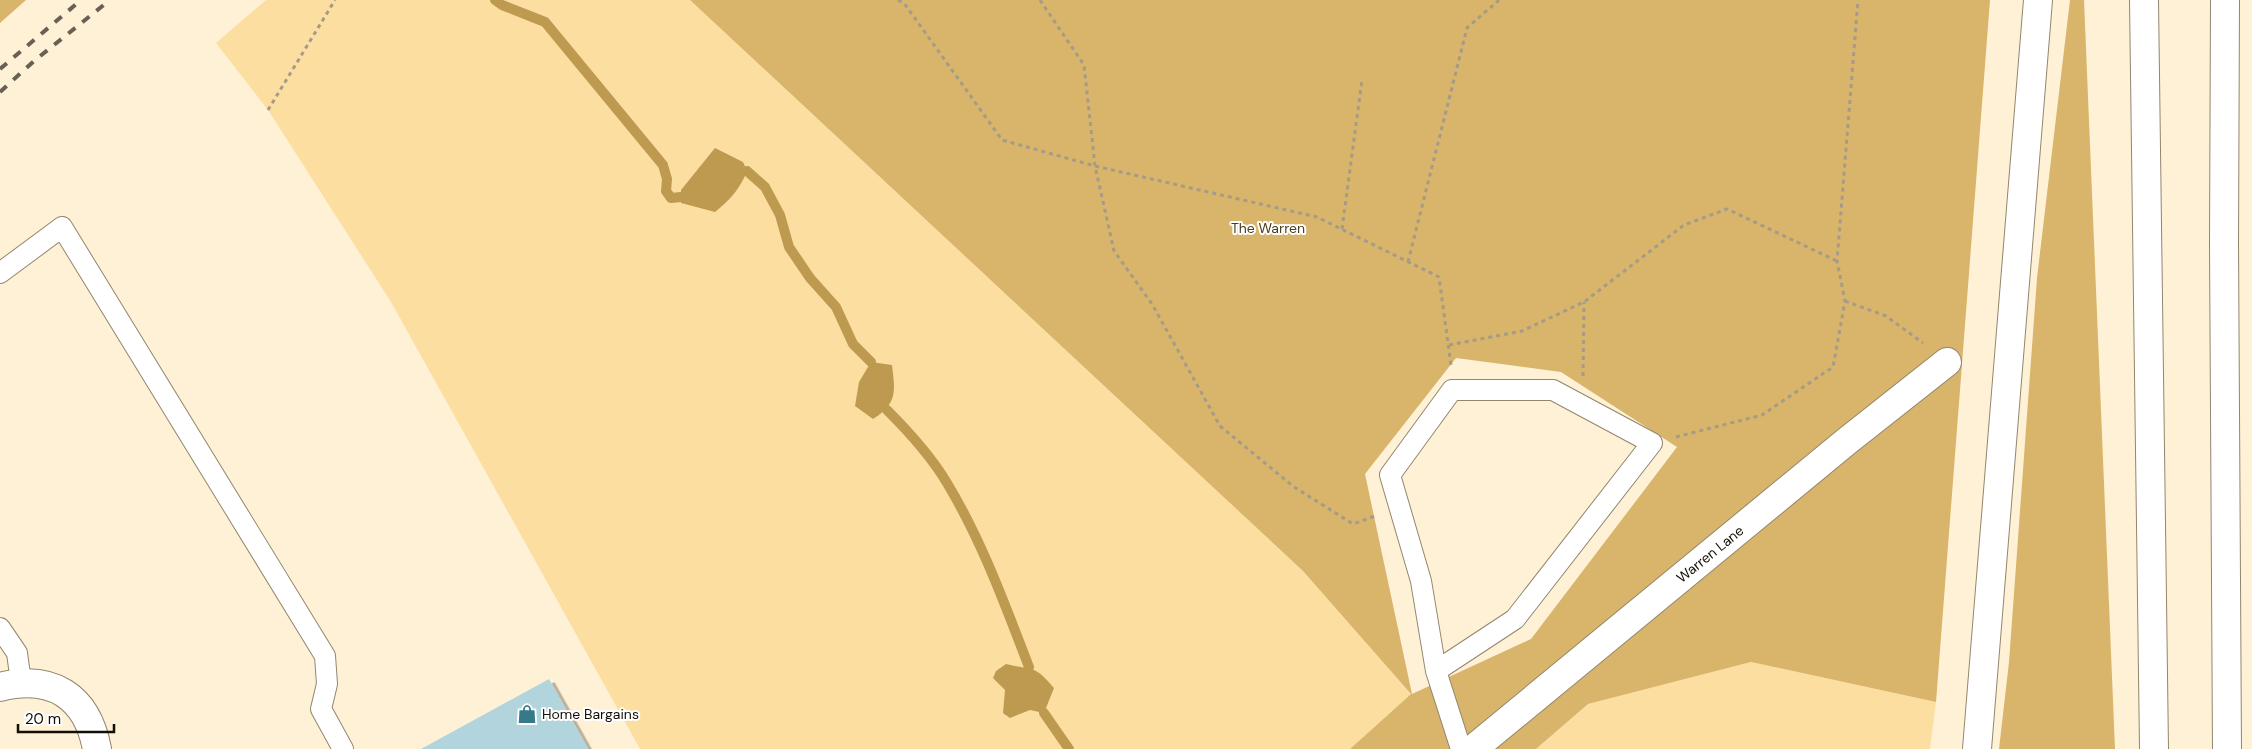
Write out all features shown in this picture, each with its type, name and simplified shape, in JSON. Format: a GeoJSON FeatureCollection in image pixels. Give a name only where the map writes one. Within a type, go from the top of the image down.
{"type":"FeatureCollection","features":[{"type":"Feature","properties":{"kind":"main road"},"geometry":{"type":"LineString","coordinates":[[1977,749],[2038,0]]}},
{"type":"Feature","properties":{"kind":"main road"},"geometry":{"type":"LineString","coordinates":[[2144,0],[2154,749]]}},
{"type":"Feature","properties":{"kind":"main road"},"geometry":{"type":"LineString","coordinates":[[2225,0],[2224,244],[2227,749]]}},
{"type":"Feature","properties":{"kind":"main road","name":"Warren Lane"},"geometry":{"type":"LineString","coordinates":[[1474,749],[1847,441],[1948,362]]}},
{"type":"Feature","properties":{"kind":"main road"},"geometry":{"type":"LineString","coordinates":[[10,684],[44,684],[65,693],[82,708],[93,729],[97,749]]}},
{"type":"Feature","properties":{"kind":"lane"},"geometry":{"type":"LineString","coordinates":[[0,273],[62,227],[324,656],[327,684],[321,709],[343,749]]}},
{"type":"Feature","properties":{"kind":"lane"},"geometry":{"type":"LineString","coordinates":[[1436,671],[1516,619],[1652,443],[1553,390],[1452,390],[1390,475],[1421,581],[1436,671],[1461,749]]}},
{"type":"Feature","properties":{"kind":"lane"},"geometry":{"type":"LineString","coordinates":[[0,628],[17,653],[10,684]]}},
{"type":"Feature","properties":{"kind":"path"},"geometry":{"type":"LineString","coordinates":[[268,110],[335,0]]}},
{"type":"Feature","properties":{"kind":"path"},"geometry":{"type":"LineString","coordinates":[[898,0],[904,3],[1002,140],[1095,166],[1317,217],[1439,277],[1450,346],[1452,390]]}},
{"type":"Feature","properties":{"kind":"path"},"geometry":{"type":"LineString","coordinates":[[1040,0],[1084,65],[1095,166],[1114,250],[1152,304],[1220,426],[1294,487],[1353,524],[1400,508]]}},
{"type":"Feature","properties":{"kind":"path"},"geometry":{"type":"LineString","coordinates":[[1408,262],[1466,28],[1499,0]]}},
{"type":"Feature","properties":{"kind":"path"},"geometry":{"type":"LineString","coordinates":[[1652,443],[1762,415],[1833,367],[1845,301],[1837,261],[1858,0]]}},
{"type":"Feature","properties":{"kind":"path"},"geometry":{"type":"LineString","coordinates":[[1342,229],[1362,80]]}},
{"type":"Feature","properties":{"kind":"path"},"geometry":{"type":"LineString","coordinates":[[1450,346],[1522,331],[1584,302],[1684,225],[1727,209],[1837,261]]}},
{"type":"Feature","properties":{"kind":"path"},"geometry":{"type":"LineString","coordinates":[[1845,301],[1886,316],[1948,362]]}},
{"type":"Feature","properties":{"kind":"path"},"geometry":{"type":"LineString","coordinates":[[1583,407],[1584,302]]}},
{"type":"Feature","properties":{"kind":"shaded area"},"geometry":{"type":"Polygon","coordinates":[[[266,0],[690,0],[1303,571],[1411,694],[1350,749],[640,749],[391,302],[268,110],[216,43],[266,0]]]}},
{"type":"Feature","properties":{"kind":"shaded area"},"geometry":{"type":"Polygon","coordinates":[[[715,148],[743,162],[747,171],[738,189],[715,212],[681,203],[681,190],[715,148]]]}},
{"type":"Feature","properties":{"kind":"shaded area"},"geometry":{"type":"Polygon","coordinates":[[[871,362],[892,365],[894,382],[891,402],[873,419],[855,406],[859,382],[871,362]]]}},
{"type":"Feature","properties":{"kind":"shaded area"},"geometry":{"type":"Polygon","coordinates":[[[1751,662],[1936,702],[1930,749],[1536,749],[1588,704],[1751,662]]]}},
{"type":"Feature","properties":{"kind":"shaded area"},"geometry":{"type":"Polygon","coordinates":[[[1006,664],[1028,668],[1037,672],[1054,688],[1044,713],[1030,710],[1010,718],[1003,713],[1005,690],[993,678],[996,671],[1006,664]]]}},
{"type":"Feature","properties":{"kind":"green space"},"geometry":{"type":"Polygon","coordinates":[[[0,0],[26,0],[0,23],[0,0]]]}},
{"type":"Feature","properties":{"kind":"green space","name":"The Warren"},"geometry":{"type":"Polygon","coordinates":[[[690,0],[1990,0],[1936,702],[1751,662],[1588,704],[1536,749],[1350,749],[1411,694],[1303,571],[690,0]],[[1456,358],[1365,474],[1412,694],[1531,639],[1677,447],[1561,372],[1456,358]]]}},
{"type":"Feature","properties":{"kind":"green space"},"geometry":{"type":"Polygon","coordinates":[[[2070,0],[2084,0],[2115,749],[1999,749],[2009,662],[2037,278],[2070,0]]]}},
{"type":"Feature","properties":{"kind":"building","name":"Home Bargains"},"geometry":{"type":"Polygon","coordinates":[[[549,679],[588,749],[421,749],[549,679]]]}},
{"type":"Feature","properties":{"kind":"waterway"},"geometry":{"type":"LineString","coordinates":[[495,0],[502,5],[545,22],[663,165],[667,179],[666,191],[671,198],[681,197]]}},
{"type":"Feature","properties":{"kind":"waterway"},"geometry":{"type":"LineString","coordinates":[[747,171],[765,187],[780,215],[789,247],[810,278],[836,307],[853,344],[871,362]]}},
{"type":"Feature","properties":{"kind":"waterway"},"geometry":{"type":"LineString","coordinates":[[887,410],[927,454],[960,505],[992,574],[1029,667]]}},
{"type":"Feature","properties":{"kind":"waterway"},"geometry":{"type":"LineString","coordinates":[[1044,713],[1069,749]]}},
{"type":"Feature","properties":{"kind":"railway"},"geometry":{"type":"LineString","coordinates":[[0,69],[81,0]]}},
{"type":"Feature","properties":{"kind":"railway"},"geometry":{"type":"LineString","coordinates":[[0,92],[34,61],[110,0]]}},
{"type":"Feature","properties":{"kind":"place","name":"Home Bargains"},"geometry":{"type":"Point","coordinates":[527,714]}}]}
